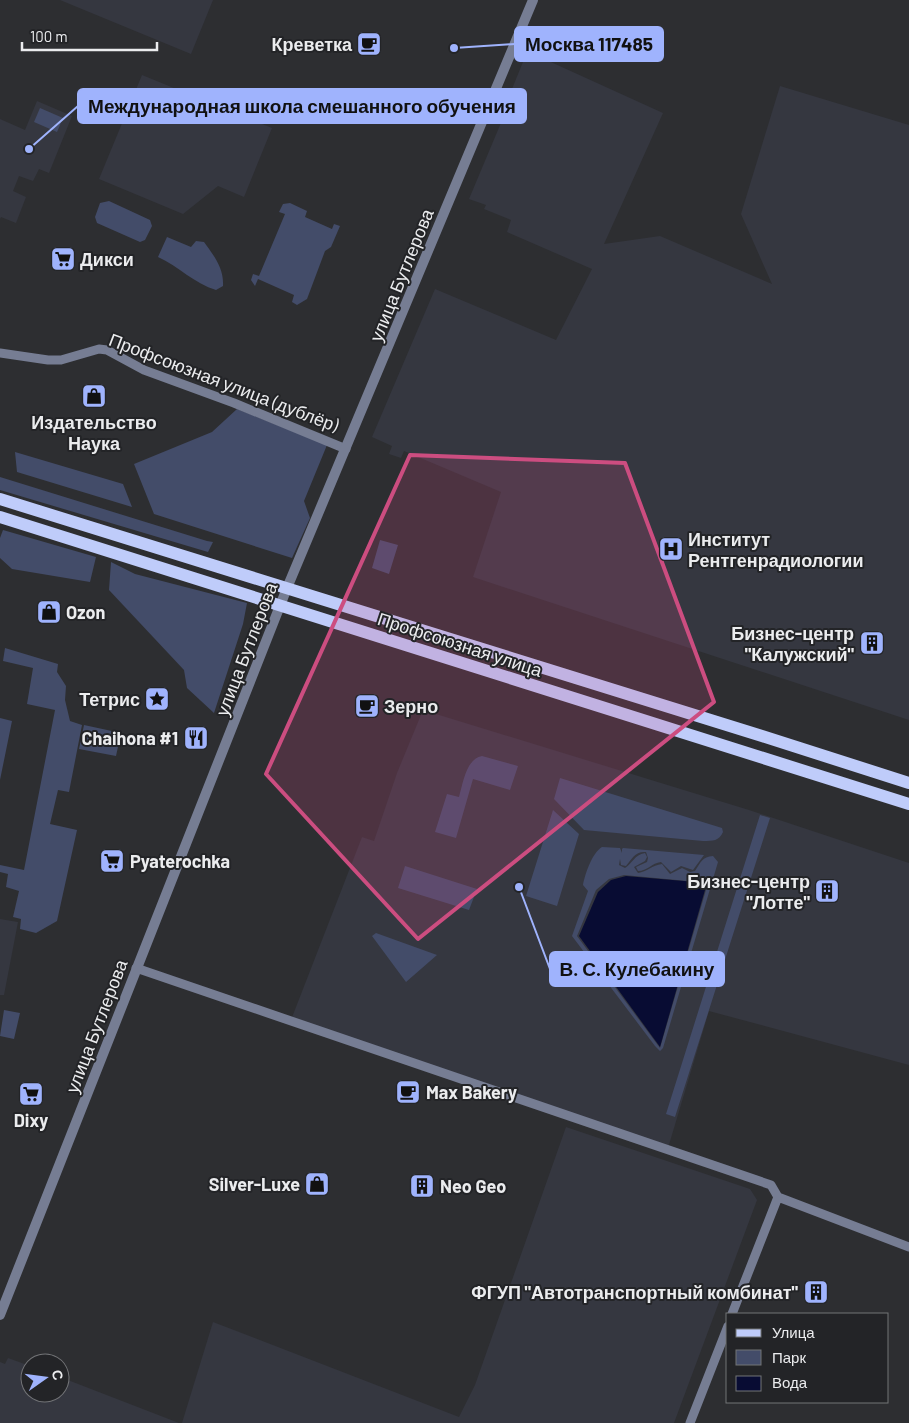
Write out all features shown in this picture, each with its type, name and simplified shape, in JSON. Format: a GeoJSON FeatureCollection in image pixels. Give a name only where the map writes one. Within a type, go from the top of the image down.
{"type":"FeatureCollection","features":[{"type":"Feature","properties":{"kind":"main road","name":"Профсоюзная улица"},"geometry":{"type":"LineString","coordinates":[[0,499],[909,783]]}},
{"type":"Feature","properties":{"kind":"main road","name":"Профсоюзная улица"},"geometry":{"type":"LineString","coordinates":[[0,517],[281,604],[404,645],[909,804]]}},
{"type":"Feature","properties":{"kind":"street","name":"улица Бутлерова"},"geometry":{"type":"LineString","coordinates":[[0,1315],[287,588],[533,0]]}},
{"type":"Feature","properties":{"kind":"street","name":"Профсоюзная улица (дублёр)"},"geometry":{"type":"LineString","coordinates":[[0,353],[61,360],[98,349],[107,350],[144,370],[234,403],[346,449]]}},
{"type":"Feature","properties":{"kind":"street"},"geometry":{"type":"LineString","coordinates":[[136,968],[771,1185],[778,1197],[909,1247]]}},
{"type":"Feature","properties":{"kind":"street"},"geometry":{"type":"LineString","coordinates":[[732,1313],[778,1197]]}},
{"type":"Feature","properties":{"kind":"street"},"geometry":{"type":"LineString","coordinates":[[690,1423],[726,1331]]}},
{"type":"Feature","properties":{"kind":"highlighted area"},"geometry":{"type":"Polygon","coordinates":[[[410,455],[625,463],[714,702],[418,939],[266,774],[410,455]]]}},
{"type":"Feature","properties":{"kind":"shaded area"},"geometry":{"type":"Polygon","coordinates":[[[60,0],[213,0],[191,54],[60,0]]]}},
{"type":"Feature","properties":{"kind":"shaded area"},"geometry":{"type":"Polygon","coordinates":[[[531,53],[663,113],[604,244],[660,236],[772,284],[741,214],[780,86],[909,125],[909,720],[473,577],[501,492],[404,451],[401,458],[389,454],[392,446],[372,437],[435,289],[556,340],[592,269],[507,232],[511,220],[484,209],[486,205],[469,199],[503,118],[501,116],[525,57],[529,58],[531,53]]]}},
{"type":"Feature","properties":{"kind":"shaded area"},"geometry":{"type":"Polygon","coordinates":[[[142,75],[272,128],[244,197],[218,186],[183,214],[99,179],[142,75]]]}},
{"type":"Feature","properties":{"kind":"shaded area"},"geometry":{"type":"Polygon","coordinates":[[[37,101],[72,116],[49,173],[39,169],[33,181],[19,176],[13,191],[26,197],[16,223],[1,217],[0,219],[0,119],[25,130],[37,101]]]}},
{"type":"Feature","properties":{"kind":"shaded area"},"geometry":{"type":"Polygon","coordinates":[[[423,710],[749,810],[909,863],[909,1065],[709,1011],[668,1148],[291,1020],[362,837],[374,841],[397,773],[423,710]]]}},
{"type":"Feature","properties":{"kind":"shaded area"},"geometry":{"type":"Polygon","coordinates":[[[0,919],[18,922],[4,995],[0,995],[0,919]]]}},
{"type":"Feature","properties":{"kind":"shaded area"},"geometry":{"type":"Polygon","coordinates":[[[566,1127],[750,1189],[757,1200],[674,1423],[182,1423],[213,1322],[459,1417],[475,1385],[566,1127]]]}},
{"type":"Feature","properties":{"kind":"shaded area"},"geometry":{"type":"Polygon","coordinates":[[[8,1358],[20,1362],[20,1403],[70,1403],[70,1381],[179,1423],[0,1423],[0,1362],[5,1364],[8,1358]]]}},
{"type":"Feature","properties":{"kind":"green space"},"geometry":{"type":"Polygon","coordinates":[[[40,108],[63,118],[57,132],[34,122],[40,108]]]}},
{"type":"Feature","properties":{"kind":"green space"},"geometry":{"type":"Polygon","coordinates":[[[109,201],[150,220],[152,226],[145,240],[140,242],[97,223],[95,217],[100,203],[109,201]]]}},
{"type":"Feature","properties":{"kind":"green space"},"geometry":{"type":"Polygon","coordinates":[[[290,203],[307,211],[305,217],[332,229],[334,224],[340,226],[331,247],[325,251],[307,299],[297,305],[292,302],[294,295],[258,279],[255,286],[251,280],[253,274],[259,276],[285,214],[279,212],[283,204],[290,203]]]}},
{"type":"Feature","properties":{"kind":"green space"},"geometry":{"type":"Polygon","coordinates":[[[167,237],[191,247],[196,241],[204,242],[215,257],[220,268],[223,286],[216,290],[208,287],[158,257],[167,237]]]}},
{"type":"Feature","properties":{"kind":"green space"},"geometry":{"type":"Polygon","coordinates":[[[237,409],[327,445],[304,501],[310,518],[292,558],[154,514],[134,464],[212,432],[237,409]]]}},
{"type":"Feature","properties":{"kind":"green space"},"geometry":{"type":"Polygon","coordinates":[[[15,452],[123,484],[132,507],[17,472],[15,452]]]}},
{"type":"Feature","properties":{"kind":"green space"},"geometry":{"type":"Polygon","coordinates":[[[0,477],[213,542],[208,552],[0,490],[0,477]]]}},
{"type":"Feature","properties":{"kind":"green space"},"geometry":{"type":"Polygon","coordinates":[[[3,530],[96,557],[90,582],[12,569],[0,558],[0,538],[3,530]]]}},
{"type":"Feature","properties":{"kind":"green space"},"geometry":{"type":"Polygon","coordinates":[[[380,540],[398,545],[389,574],[372,568],[380,540]]]}},
{"type":"Feature","properties":{"kind":"green space"},"geometry":{"type":"Polygon","coordinates":[[[111,562],[135,574],[247,603],[243,624],[214,713],[187,688],[184,670],[109,590],[111,562]]]}},
{"type":"Feature","properties":{"kind":"green space"},"geometry":{"type":"Polygon","coordinates":[[[5,648],[58,664],[57,672],[66,686],[65,700],[70,721],[82,725],[69,792],[58,790],[50,824],[77,830],[57,921],[36,933],[20,929],[21,919],[13,917],[19,891],[6,887],[8,874],[0,872],[0,865],[24,870],[55,710],[27,704],[33,668],[3,661],[5,648]]]}},
{"type":"Feature","properties":{"kind":"green space"},"geometry":{"type":"Polygon","coordinates":[[[0,718],[12,721],[0,780],[0,718]]]}},
{"type":"Feature","properties":{"kind":"green space"},"geometry":{"type":"Polygon","coordinates":[[[84,725],[121,733],[116,756],[79,749],[84,725]]]}},
{"type":"Feature","properties":{"kind":"green space"},"geometry":{"type":"Polygon","coordinates":[[[482,756],[518,766],[510,790],[473,779],[456,838],[435,832],[447,794],[459,797],[469,767],[472,762],[482,756]]]}},
{"type":"Feature","properties":{"kind":"green space"},"geometry":{"type":"Polygon","coordinates":[[[560,778],[722,828],[723,832],[715,840],[703,841],[584,830],[554,799],[560,778]]]}},
{"type":"Feature","properties":{"kind":"green space"},"geometry":{"type":"Polygon","coordinates":[[[553,810],[579,834],[557,906],[526,896],[553,810]]]}},
{"type":"Feature","properties":{"kind":"green space"},"geometry":{"type":"Polygon","coordinates":[[[760,815],[770,818],[675,1117],[666,1114],[760,815]]]}},
{"type":"Feature","properties":{"kind":"green space"},"geometry":{"type":"Polygon","coordinates":[[[602,847],[620,848],[622,853],[623,848],[704,855],[693,870],[681,866],[671,872],[661,862],[638,871],[636,867],[647,862],[648,858],[646,852],[636,854],[626,866],[621,865],[620,859],[619,865],[625,868],[638,855],[645,853],[647,857],[645,861],[634,867],[638,873],[662,864],[670,874],[682,868],[690,872],[695,871],[704,859],[713,856],[718,862],[663,1048],[660,1051],[572,936],[588,891],[583,885],[585,875],[598,850],[602,847]],[[624,875],[609,879],[596,890],[577,936],[660,1048],[708,883],[624,875]]]}},
{"type":"Feature","properties":{"kind":"green space"},"geometry":{"type":"Polygon","coordinates":[[[405,866],[477,889],[469,910],[398,888],[405,866]]]}},
{"type":"Feature","properties":{"kind":"green space"},"geometry":{"type":"Polygon","coordinates":[[[376,933],[437,955],[406,982],[372,936],[376,933]]]}},
{"type":"Feature","properties":{"kind":"green space"},"geometry":{"type":"Polygon","coordinates":[[[4,1010],[20,1013],[14,1039],[0,1036],[4,1010]]]}},
{"type":"Feature","properties":{"kind":"water"},"geometry":{"type":"Polygon","coordinates":[[[626,876],[707,883],[660,1047],[579,936],[598,892],[611,880],[626,876]]]}},
{"type":"Feature","properties":{"kind":"place","name":"Креветка"},"geometry":{"type":"Point","coordinates":[369,44]}},
{"type":"Feature","properties":{"kind":"place","name":"Москва 117485"},"geometry":{"type":"Point","coordinates":[454,48]}},
{"type":"Feature","properties":{"kind":"place","name":"Международная школа смешанного обучения"},"geometry":{"type":"Point","coordinates":[29,149]}},
{"type":"Feature","properties":{"kind":"place","name":"Дикси"},"geometry":{"type":"Point","coordinates":[63,259]}},
{"type":"Feature","properties":{"kind":"place","name":"Издательство Наука"},"geometry":{"type":"Point","coordinates":[94,396]}},
{"type":"Feature","properties":{"kind":"place","name":"Институт Рентгенрадиологии"},"geometry":{"type":"Point","coordinates":[671,549]}},
{"type":"Feature","properties":{"kind":"place","name":"Ozon"},"geometry":{"type":"Point","coordinates":[49,612]}},
{"type":"Feature","properties":{"kind":"place","name":"Бизнес-центр \"Калужский\""},"geometry":{"type":"Point","coordinates":[872,643]}},
{"type":"Feature","properties":{"kind":"place","name":"Тетрис"},"geometry":{"type":"Point","coordinates":[157,699]}},
{"type":"Feature","properties":{"kind":"place","name":"Зерно"},"geometry":{"type":"Point","coordinates":[367,706]}},
{"type":"Feature","properties":{"kind":"place","name":"Chaihona #1"},"geometry":{"type":"Point","coordinates":[196,738]}},
{"type":"Feature","properties":{"kind":"place","name":"Pyaterochka"},"geometry":{"type":"Point","coordinates":[112,861]}},
{"type":"Feature","properties":{"kind":"place","name":"В. С. Кулебакину"},"geometry":{"type":"Point","coordinates":[519,887]}},
{"type":"Feature","properties":{"kind":"place","name":"Бизнес-центр \"Лотте\""},"geometry":{"type":"Point","coordinates":[827,891]}},
{"type":"Feature","properties":{"kind":"place","name":"Max Bakery"},"geometry":{"type":"Point","coordinates":[408,1092]}},
{"type":"Feature","properties":{"kind":"place","name":"Dixy"},"geometry":{"type":"Point","coordinates":[31,1094]}},
{"type":"Feature","properties":{"kind":"place","name":"Silver-Luxe"},"geometry":{"type":"Point","coordinates":[317,1184]}},
{"type":"Feature","properties":{"kind":"place","name":"Neo Geo"},"geometry":{"type":"Point","coordinates":[422,1186]}},
{"type":"Feature","properties":{"kind":"place","name":"ФГУП \"Автотранспортный комбинат\""},"geometry":{"type":"Point","coordinates":[816,1292]}}]}
